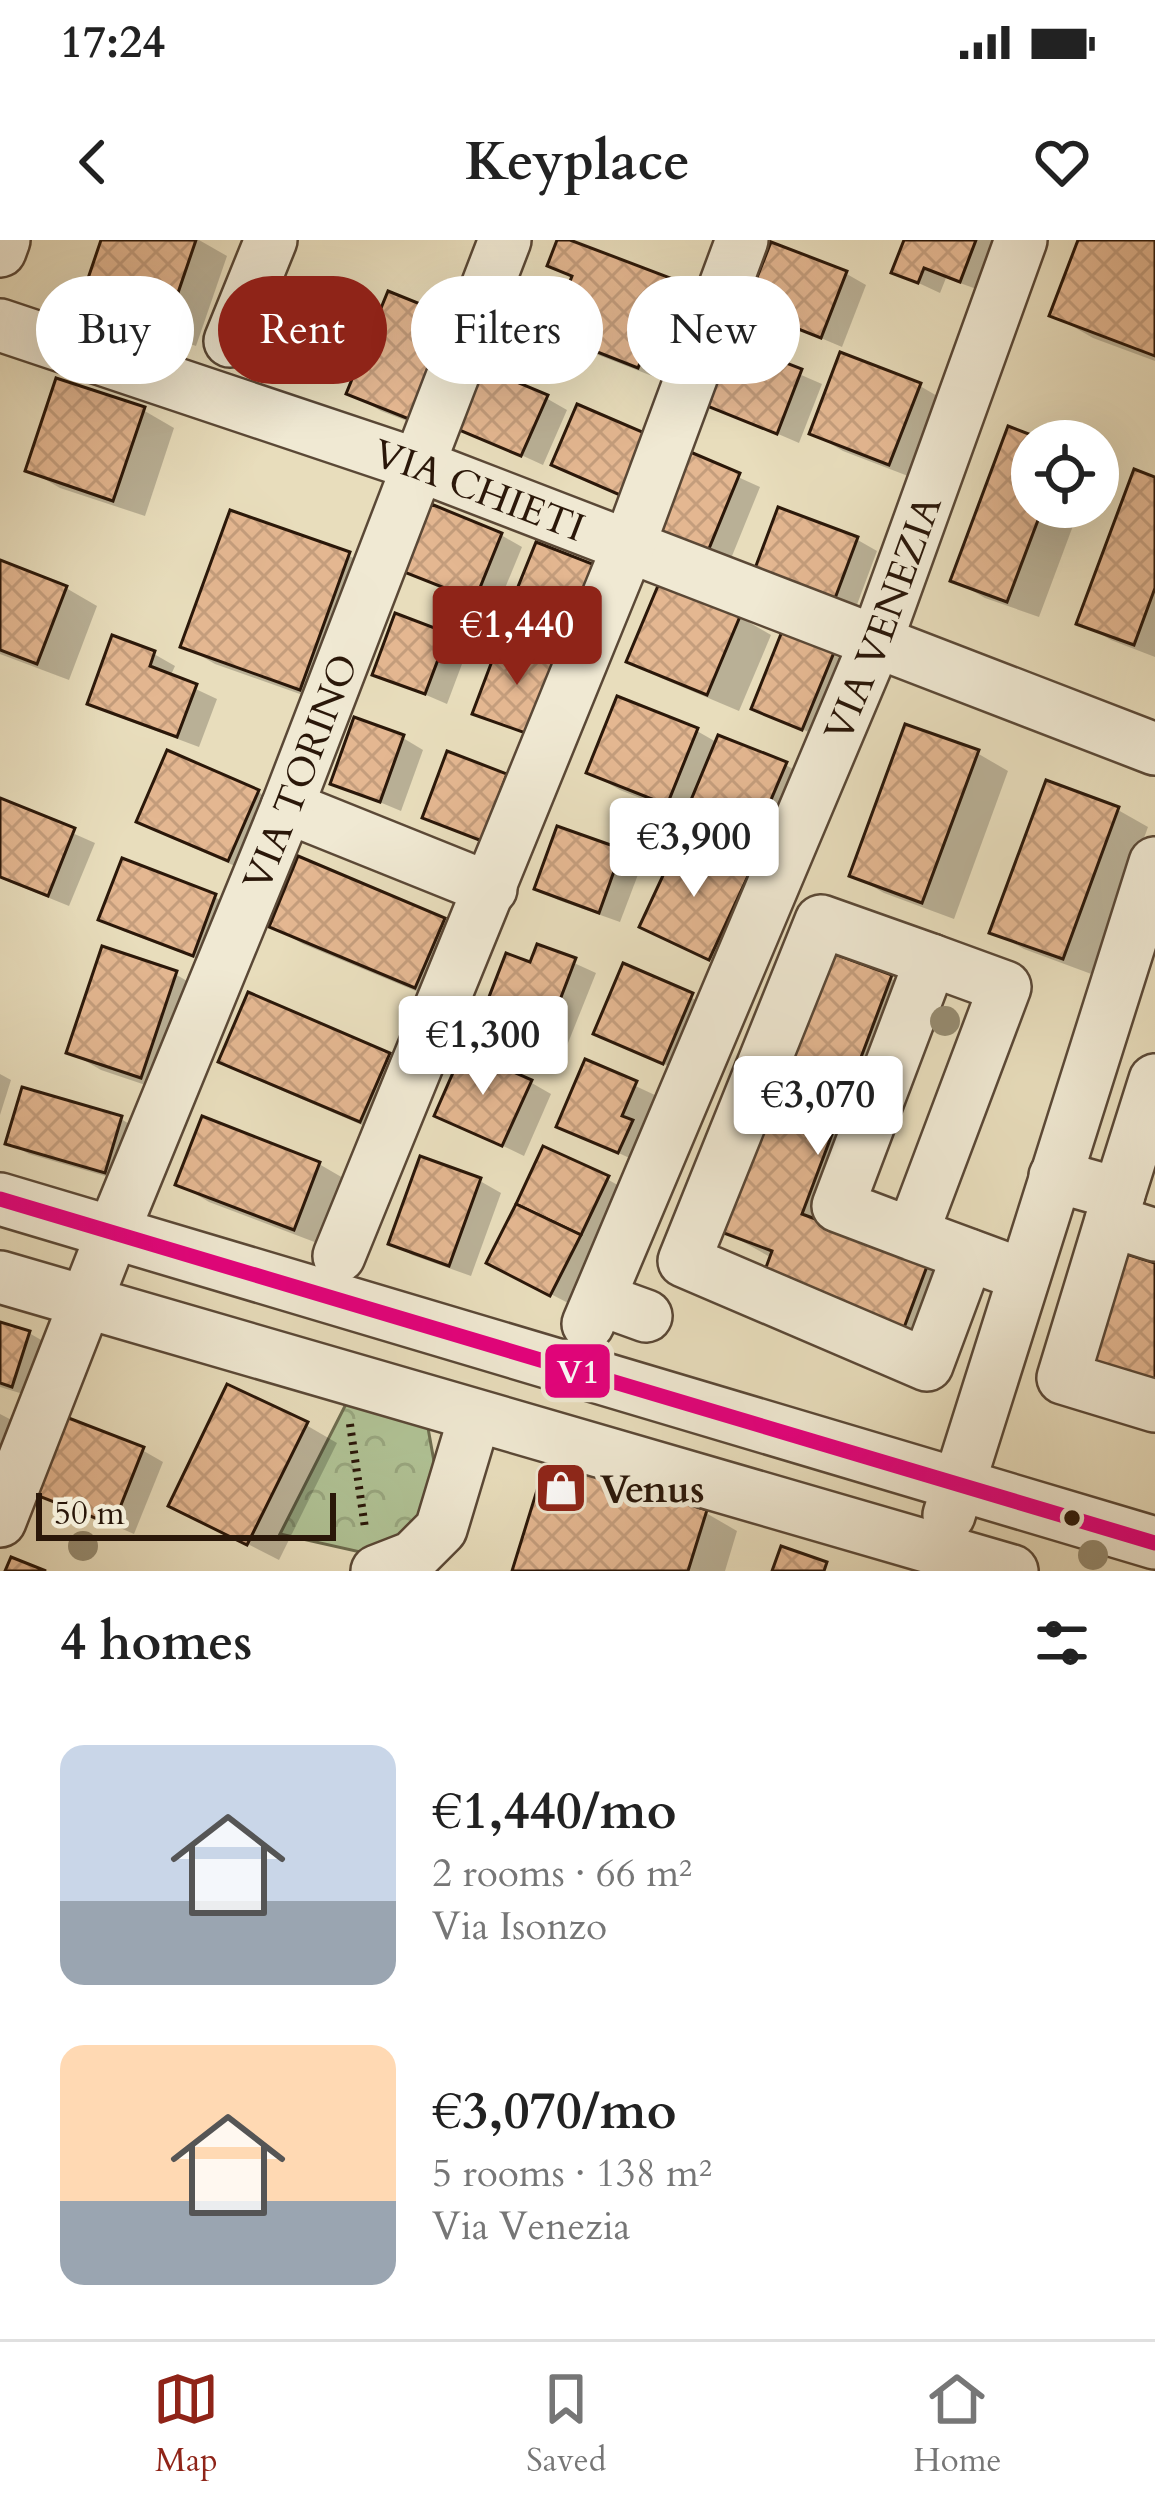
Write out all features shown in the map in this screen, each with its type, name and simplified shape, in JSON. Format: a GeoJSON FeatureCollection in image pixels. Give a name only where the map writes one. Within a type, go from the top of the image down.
{"type":"FeatureCollection","features":[{"type":"Feature","properties":{"kind":"street"},"geometry":{"type":"LineString","coordinates":[[0,251],[4,240]]}},
{"type":"Feature","properties":{"kind":"street"},"geometry":{"type":"LineString","coordinates":[[257,276],[272,240]]}},
{"type":"Feature","properties":{"kind":"street","name":"VIA TORINO"},"geometry":{"type":"LineString","coordinates":[[0,1521],[287,807],[505,240]]}},
{"type":"Feature","properties":{"kind":"street"},"geometry":{"type":"LineString","coordinates":[[339,1256],[629,545],[742,240]]}},
{"type":"Feature","properties":{"kind":"street","name":"VIA VENEZIA"},"geometry":{"type":"LineString","coordinates":[[611,1313],[626,1237],[877,639],[1021,240]]}},
{"type":"Feature","properties":{"kind":"street","name":"VIA CHIETI"},"geometry":{"type":"LineString","coordinates":[[0,325],[418,464],[1155,749]]}},
{"type":"Feature","properties":{"kind":"street"},"geometry":{"type":"LineString","coordinates":[[287,807],[491,890]]}},
{"type":"Feature","properties":{"kind":"street"},"geometry":{"type":"LineString","coordinates":[[936,1561],[1055,1175],[1139,970],[1153,877]]}},
{"type":"Feature","properties":{"kind":"street"},"geometry":{"type":"LineString","coordinates":[[684,1261],[820,921],[1005,987],[912,1234]]}},
{"type":"Feature","properties":{"kind":"street"},"geometry":{"type":"LineString","coordinates":[[932,960],[838,1206],[1023,1275]]}},
{"type":"Feature","properties":{"kind":"street"},"geometry":{"type":"LineString","coordinates":[[1155,1081],[1133,1202],[1063,1378],[1155,1406]]}},
{"type":"Feature","properties":{"kind":"street"},"geometry":{"type":"LineString","coordinates":[[1055,1175],[1133,1202]]}},
{"type":"Feature","properties":{"kind":"street"},"geometry":{"type":"LineString","coordinates":[[0,1199],[1155,1543]]}},
{"type":"Feature","properties":{"kind":"street"},"geometry":{"type":"LineString","coordinates":[[626,1237],[927,1365],[968,1255]]}},
{"type":"Feature","properties":{"kind":"street"},"geometry":{"type":"LineString","coordinates":[[0,1277],[475,1416],[936,1561],[1012,1571]]}},
{"type":"Feature","properties":{"kind":"street"},"geometry":{"type":"LineString","coordinates":[[371,1551],[413,1556],[441,1529],[475,1416]]}},
{"type":"Feature","properties":{"kind":"path"},"geometry":{"type":"LineString","coordinates":[[331,1374],[347,1402],[371,1551]]}},
{"type":"Feature","properties":{"kind":"green space"},"geometry":{"type":"Polygon","coordinates":[[[347,1402],[428,1428],[435,1467],[430,1506],[403,1537],[369,1554],[280,1534],[347,1402]]]}},
{"type":"Feature","properties":{"kind":"building"},"geometry":{"type":"Polygon","coordinates":[[[101,240],[196,240],[184,276],[89,276],[101,240]]]}},
{"type":"Feature","properties":{"kind":"building"},"geometry":{"type":"Polygon","coordinates":[[[557,240],[570,240],[665,276],[627,276],[627,364],[603,354],[603,276],[572,276],[547,266],[557,240]]]}},
{"type":"Feature","properties":{"kind":"building"},"geometry":{"type":"Polygon","coordinates":[[[904,240],[976,240],[960,282],[924,268],[918,283],[891,273],[904,240]]]}},
{"type":"Feature","properties":{"kind":"building"},"geometry":{"type":"Polygon","coordinates":[[[1078,240],[1155,240],[1155,356],[1049,316],[1078,240]]]}},
{"type":"Feature","properties":{"kind":"building"},"geometry":{"type":"Polygon","coordinates":[[[771,242],[847,271],[821,338],[800,330],[800,276],[758,276],[771,242]]]}},
{"type":"Feature","properties":{"kind":"building"},"geometry":{"type":"Polygon","coordinates":[[[387,293],[411,300],[411,384],[429,384],[414,421],[346,394],[350,384],[387,384],[387,293]]]}},
{"type":"Feature","properties":{"kind":"building"},"geometry":{"type":"Polygon","coordinates":[[[840,352],[921,383],[889,465],[809,434],[840,352]]]}},
{"type":"Feature","properties":{"kind":"building"},"geometry":{"type":"Polygon","coordinates":[[[54,384],[74,384],[145,407],[113,501],[25,471],[54,384]]]}},
{"type":"Feature","properties":{"kind":"building"},"geometry":{"type":"Polygon","coordinates":[[[470,384],[521,384],[548,395],[521,456],[452,427],[470,384]]]}},
{"type":"Feature","properties":{"kind":"building"},"geometry":{"type":"Polygon","coordinates":[[[716,384],[796,384],[777,434],[707,406],[716,384]]]}},
{"type":"Feature","properties":{"kind":"building"},"geometry":{"type":"Polygon","coordinates":[[[577,404],[647,434],[620,495],[551,465],[577,404]]]}},
{"type":"Feature","properties":{"kind":"building"},"geometry":{"type":"Polygon","coordinates":[[[1011,427],[1011,528],[1035,528],[1007,602],[950,581],[1011,427]]]}},
{"type":"Feature","properties":{"kind":"building"},"geometry":{"type":"Polygon","coordinates":[[[688,451],[740,473],[708,551],[655,530],[688,451]]]}},
{"type":"Feature","properties":{"kind":"building"},"geometry":{"type":"Polygon","coordinates":[[[1134,469],[1155,477],[1155,588],[1134,645],[1076,624],[1112,528],[1119,528],[1119,509],[1134,469]]]}},
{"type":"Feature","properties":{"kind":"building"},"geometry":{"type":"Polygon","coordinates":[[[431,504],[502,533],[475,600],[404,572],[431,504]]]}},
{"type":"Feature","properties":{"kind":"building"},"geometry":{"type":"Polygon","coordinates":[[[778,507],[858,537],[834,601],[754,571],[778,507]]]}},
{"type":"Feature","properties":{"kind":"building"},"geometry":{"type":"Polygon","coordinates":[[[230,510],[350,552],[300,690],[180,647],[230,510]]]}},
{"type":"Feature","properties":{"kind":"building"},"geometry":{"type":"Polygon","coordinates":[[[536,542],[595,565],[569,633],[509,609],[536,542]]]}},
{"type":"Feature","properties":{"kind":"building"},"geometry":{"type":"Polygon","coordinates":[[[0,560],[67,586],[37,664],[0,650],[0,560]]]}},
{"type":"Feature","properties":{"kind":"building"},"geometry":{"type":"Polygon","coordinates":[[[660,581],[741,614],[707,695],[626,662],[660,581]]]}},
{"type":"Feature","properties":{"kind":"building"},"geometry":{"type":"Polygon","coordinates":[[[395,613],[448,633],[425,694],[372,675],[395,613]]]}},
{"type":"Feature","properties":{"kind":"building"},"geometry":{"type":"Polygon","coordinates":[[[783,629],[835,650],[802,730],[751,709],[783,629]]]}},
{"type":"Feature","properties":{"kind":"building"},"geometry":{"type":"Polygon","coordinates":[[[112,635],[155,651],[150,666],[197,684],[177,737],[87,704],[112,635]]]}},
{"type":"Feature","properties":{"kind":"building"},"geometry":{"type":"Polygon","coordinates":[[[500,640],[561,663],[534,736],[472,714],[500,640]]]}},
{"type":"Feature","properties":{"kind":"building"},"geometry":{"type":"Polygon","coordinates":[[[617,696],[698,728],[667,805],[586,773],[617,696]]]}},
{"type":"Feature","properties":{"kind":"building"},"geometry":{"type":"Polygon","coordinates":[[[354,717],[404,735],[380,802],[330,784],[354,717]]]}},
{"type":"Feature","properties":{"kind":"building"},"geometry":{"type":"Polygon","coordinates":[[[905,724],[979,750],[922,903],[849,876],[905,724]]]}},
{"type":"Feature","properties":{"kind":"building"},"geometry":{"type":"Polygon","coordinates":[[[718,735],[787,762],[759,828],[691,800],[718,735]]]}},
{"type":"Feature","properties":{"kind":"building"},"geometry":{"type":"Polygon","coordinates":[[[167,750],[259,790],[228,861],[136,822],[167,750]]]}},
{"type":"Feature","properties":{"kind":"building"},"geometry":{"type":"Polygon","coordinates":[[[447,751],[507,774],[482,841],[422,818],[447,751]]]}},
{"type":"Feature","properties":{"kind":"building"},"geometry":{"type":"Polygon","coordinates":[[[1046,780],[1119,807],[1063,959],[989,933],[1046,780]]]}},
{"type":"Feature","properties":{"kind":"building"},"geometry":{"type":"Polygon","coordinates":[[[0,798],[75,828],[48,896],[0,877],[0,798]]]}},
{"type":"Feature","properties":{"kind":"building"},"geometry":{"type":"Polygon","coordinates":[[[557,826],[622,849],[599,913],[534,889],[557,826]]]}},
{"type":"Feature","properties":{"kind":"building"},"geometry":{"type":"Polygon","coordinates":[[[679,841],[749,874],[709,960],[639,927],[679,841]]]}},
{"type":"Feature","properties":{"kind":"building"},"geometry":{"type":"Polygon","coordinates":[[[298,856],[445,918],[415,988],[269,927],[298,856]]]}},
{"type":"Feature","properties":{"kind":"building"},"geometry":{"type":"Polygon","coordinates":[[[122,858],[216,894],[193,956],[98,920],[122,858]]]}},
{"type":"Feature","properties":{"kind":"building"},"geometry":{"type":"Polygon","coordinates":[[[537,944],[576,958],[545,1039],[482,1015],[506,953],[530,962],[537,944]]]}},
{"type":"Feature","properties":{"kind":"building"},"geometry":{"type":"Polygon","coordinates":[[[102,946],[177,971],[141,1078],[66,1053],[102,946]]]}},
{"type":"Feature","properties":{"kind":"building"},"geometry":{"type":"Polygon","coordinates":[[[821,949],[892,975],[802,1214],[929,1261],[902,1333],[761,1281],[772,1251],[716,1230],[821,949]]]}},
{"type":"Feature","properties":{"kind":"building"},"geometry":{"type":"Polygon","coordinates":[[[623,963],[693,993],[663,1064],[593,1034],[623,963]]]}},
{"type":"Feature","properties":{"kind":"building"},"geometry":{"type":"Polygon","coordinates":[[[248,992],[390,1053],[360,1122],[218,1062],[248,992]]]}},
{"type":"Feature","properties":{"kind":"building"},"geometry":{"type":"Polygon","coordinates":[[[463,1050],[532,1080],[502,1146],[434,1116],[463,1050]]]}},
{"type":"Feature","properties":{"kind":"building"},"geometry":{"type":"Polygon","coordinates":[[[585,1059],[637,1081],[622,1116],[633,1120],[618,1153],[556,1127],[585,1059]]]}},
{"type":"Feature","properties":{"kind":"building"},"geometry":{"type":"Polygon","coordinates":[[[22,1087],[122,1116],[105,1173],[5,1144],[22,1087]]]}},
{"type":"Feature","properties":{"kind":"building"},"geometry":{"type":"Polygon","coordinates":[[[202,1116],[320,1162],[294,1230],[175,1185],[202,1116]]]}},
{"type":"Feature","properties":{"kind":"building"},"geometry":{"type":"Polygon","coordinates":[[[543,1146],[609,1176],[581,1235],[516,1204],[543,1146]]]}},
{"type":"Feature","properties":{"kind":"building"},"geometry":{"type":"Polygon","coordinates":[[[420,1156],[481,1178],[449,1266],[388,1244],[420,1156]]]}},
{"type":"Feature","properties":{"kind":"building"},"geometry":{"type":"Polygon","coordinates":[[[516,1204],[581,1235],[550,1296],[486,1263],[516,1204]]]}},
{"type":"Feature","properties":{"kind":"building"},"geometry":{"type":"Polygon","coordinates":[[[1120,1252],[1155,1263],[1155,1396],[1082,1374],[1120,1252]]]}},
{"type":"Feature","properties":{"kind":"building"},"geometry":{"type":"Polygon","coordinates":[[[0,1322],[30,1331],[12,1387],[0,1383],[0,1322]]]}},
{"type":"Feature","properties":{"kind":"building"},"geometry":{"type":"Polygon","coordinates":[[[227,1384],[308,1422],[247,1545],[168,1506],[227,1384]]]}},
{"type":"Feature","properties":{"kind":"building"},"geometry":{"type":"Polygon","coordinates":[[[66,1417],[144,1447],[113,1525],[36,1495],[66,1417]]]}},
{"type":"Feature","properties":{"kind":"building"},"geometry":{"type":"Polygon","coordinates":[[[546,1461],[707,1510],[688,1571],[512,1571],[546,1461]]]}},
{"type":"Feature","properties":{"kind":"building"},"geometry":{"type":"Polygon","coordinates":[[[781,1546],[827,1562],[824,1571],[772,1571],[781,1546]]]}},
{"type":"Feature","properties":{"kind":"building"},"geometry":{"type":"Polygon","coordinates":[[[11,1557],[46,1571],[5,1571],[11,1557]]]}},
{"type":"Feature","properties":{"kind":"transit line","name":"V1"},"geometry":{"type":"LineString","coordinates":[[0,1199],[1155,1543]]}},
{"type":"Feature","properties":{"kind":"place","name":"Venus"},"geometry":{"type":"Point","coordinates":[561,1488]}}]}
